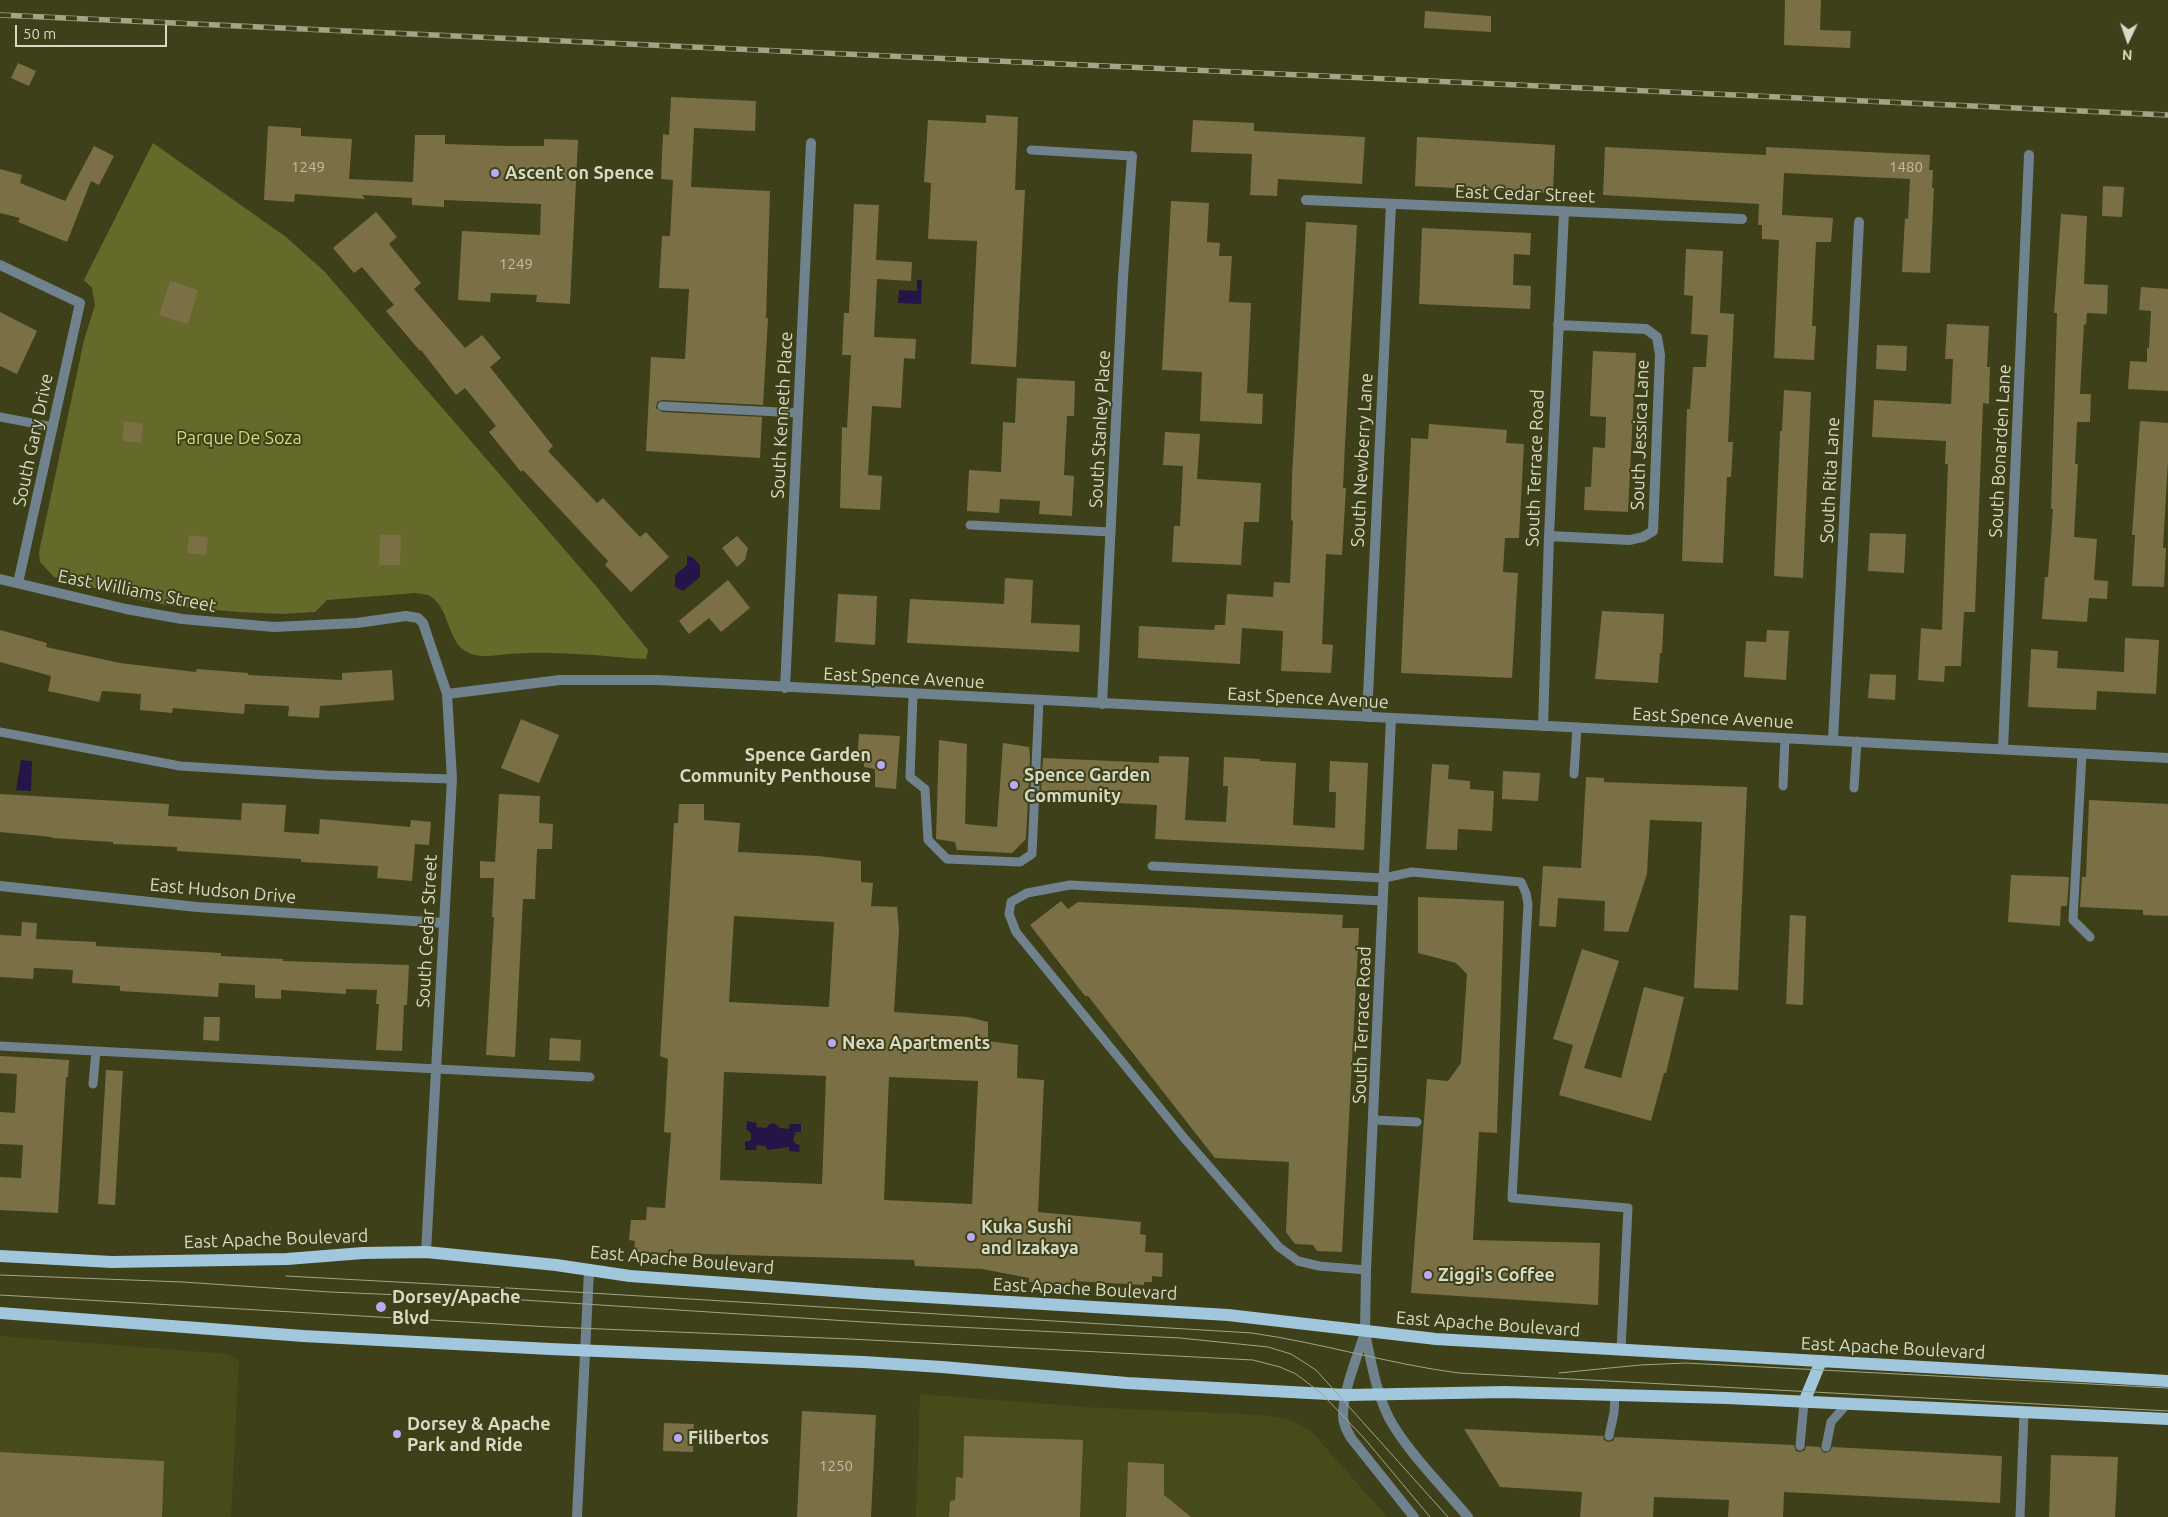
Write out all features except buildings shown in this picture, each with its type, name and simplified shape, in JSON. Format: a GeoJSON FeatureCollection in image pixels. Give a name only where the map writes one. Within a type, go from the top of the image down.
{"type":"FeatureCollection","features":[{"type":"Feature","properties":{"kind":"main road","name":"East Apache Boulevard"},"geometry":{"type":"LineString","coordinates":[[0,1256],[112,1262],[287,1259],[363,1253],[426,1252],[494,1258],[589,1271],[856,1292],[1228,1315],[1295,1322],[1365,1333],[1436,1339],[2168,1382]]}},
{"type":"Feature","properties":{"kind":"main road"},"geometry":{"type":"LineString","coordinates":[[0,1313],[303,1336],[863,1362],[948,1367],[1127,1383],[1347,1394],[1504,1392],[1615,1395],[2168,1419]]}},
{"type":"Feature","properties":{"kind":"main road"},"geometry":{"type":"LineString","coordinates":[[1804,1402],[1821,1361]]}},
{"type":"Feature","properties":{"kind":"street","name":"South Kenneth Place"},"geometry":{"type":"LineString","coordinates":[[785,688],[811,144]]}},
{"type":"Feature","properties":{"kind":"street","name":"South Bonarden Lane"},"geometry":{"type":"LineString","coordinates":[[2003,749],[2029,155]]}},
{"type":"Feature","properties":{"kind":"street","name":"South Stanley Place"},"geometry":{"type":"LineString","coordinates":[[1102,704],[1123,277],[1132,156]]}},
{"type":"Feature","properties":{"kind":"street","name":"East Cedar Street"},"geometry":{"type":"LineString","coordinates":[[1306,200],[1742,219]]}},
{"type":"Feature","properties":{"kind":"street","name":"South Newberry Lane"},"geometry":{"type":"LineString","coordinates":[[1367,717],[1390,204]]}},
{"type":"Feature","properties":{"kind":"street","name":"South Terrace Road"},"geometry":{"type":"LineString","coordinates":[[1543,726],[1549,536],[1564,211]]}},
{"type":"Feature","properties":{"kind":"street","name":"South Rita Lane"},"geometry":{"type":"LineString","coordinates":[[1833,740],[1860,222]]}},
{"type":"Feature","properties":{"kind":"street","name":"South Gary Drive"},"geometry":{"type":"LineString","coordinates":[[0,265],[80,303],[18,583]]}},
{"type":"Feature","properties":{"kind":"street","name":"South Jessica Lane"},"geometry":{"type":"LineString","coordinates":[[1549,536],[1630,540],[1644,537],[1653,531],[1660,355],[1657,337],[1646,329],[1558,325]]}},
{"type":"Feature","properties":{"kind":"street","name":"East Williams Street"},"geometry":{"type":"LineString","coordinates":[[0,579],[126,609],[182,619],[219,623],[274,627],[308,627],[406,616],[418,618]]}},
{"type":"Feature","properties":{"kind":"street","name":"South Cedar Street"},"geometry":{"type":"LineString","coordinates":[[418,618],[424,623],[447,694],[452,779],[426,1252]]}},
{"type":"Feature","properties":{"kind":"street","name":"East Spence Avenue"},"geometry":{"type":"LineString","coordinates":[[447,694],[560,680],[608,679],[2168,758]]}},
{"type":"Feature","properties":{"kind":"street","name":"South Terrace Road"},"geometry":{"type":"LineString","coordinates":[[1391,718],[1366,1270],[1365,1333],[1380,1394],[1389,1417],[1402,1437],[1468,1517]]}},
{"type":"Feature","properties":{"kind":"street","name":"East Hudson Drive"},"geometry":{"type":"LineString","coordinates":[[0,886],[197,907],[444,923]]}},
{"type":"Feature","properties":{"kind":"street"},"geometry":{"type":"LineString","coordinates":[[577,1517],[589,1271]]}},
{"type":"Feature","properties":{"kind":"street","name":"South Terrace Road"},"geometry":{"type":"LineString","coordinates":[[1365,1333],[1347,1394],[1343,1415],[1345,1426],[1350,1438],[1414,1517]]}},
{"type":"Feature","properties":{"kind":"lane"},"geometry":{"type":"LineString","coordinates":[[1031,150],[1132,156]]}},
{"type":"Feature","properties":{"kind":"lane"},"geometry":{"type":"LineString","coordinates":[[662,406],[798,414]]}},
{"type":"Feature","properties":{"kind":"lane"},"geometry":{"type":"LineString","coordinates":[[0,417],[53,427]]}},
{"type":"Feature","properties":{"kind":"lane"},"geometry":{"type":"LineString","coordinates":[[970,525],[1111,532]]}},
{"type":"Feature","properties":{"kind":"lane"},"geometry":{"type":"LineString","coordinates":[[913,695],[910,777],[925,789],[928,840],[947,859],[1020,862],[1032,854],[1040,701]]}},
{"type":"Feature","properties":{"kind":"lane"},"geometry":{"type":"LineString","coordinates":[[1574,774],[1577,727]]}},
{"type":"Feature","properties":{"kind":"lane"},"geometry":{"type":"LineString","coordinates":[[0,732],[180,766],[326,775],[452,779]]}},
{"type":"Feature","properties":{"kind":"lane"},"geometry":{"type":"LineString","coordinates":[[1784,786],[1785,738]]}},
{"type":"Feature","properties":{"kind":"lane"},"geometry":{"type":"LineString","coordinates":[[1854,788],[1857,741]]}},
{"type":"Feature","properties":{"kind":"lane"},"geometry":{"type":"LineString","coordinates":[[2082,753],[2073,920],[2090,937]]}},
{"type":"Feature","properties":{"kind":"lane"},"geometry":{"type":"LineString","coordinates":[[1152,866],[1384,878],[1412,872],[1521,882],[1528,904],[1512,1198],[1628,1208],[1621,1350]]}},
{"type":"Feature","properties":{"kind":"lane"},"geometry":{"type":"LineString","coordinates":[[1366,1270],[1319,1266],[1298,1260],[1279,1247],[1185,1139],[1022,940],[1016,932],[1009,914],[1011,902],[1027,893],[1070,885],[1384,901]]}},
{"type":"Feature","properties":{"kind":"lane"},"geometry":{"type":"LineString","coordinates":[[0,1046],[590,1077]]}},
{"type":"Feature","properties":{"kind":"lane"},"geometry":{"type":"LineString","coordinates":[[93,1084],[96,1051]]}},
{"type":"Feature","properties":{"kind":"lane"},"geometry":{"type":"LineString","coordinates":[[1374,1120],[1417,1122]]}},
{"type":"Feature","properties":{"kind":"lane"},"geometry":{"type":"LineString","coordinates":[[1609,1436],[1614,1413],[1615,1395]]}},
{"type":"Feature","properties":{"kind":"lane"},"geometry":{"type":"LineString","coordinates":[[1800,1446],[1804,1402]]}},
{"type":"Feature","properties":{"kind":"lane"},"geometry":{"type":"LineString","coordinates":[[1826,1447],[1831,1422],[1846,1404]]}},
{"type":"Feature","properties":{"kind":"lane"},"geometry":{"type":"LineString","coordinates":[[2020,1517],[2024,1413]]}},
{"type":"Feature","properties":{"kind":"shaded area"},"geometry":{"type":"Polygon","coordinates":[[[917,280],[922,280],[921,304],[898,303],[899,290],[917,291],[917,280]]]}},
{"type":"Feature","properties":{"kind":"shaded area"},"geometry":{"type":"Polygon","coordinates":[[[687,556],[692,557],[700,565],[700,577],[683,591],[675,587],[675,575],[687,565],[687,556]]]}},
{"type":"Feature","properties":{"kind":"shaded area"},"geometry":{"type":"Polygon","coordinates":[[[21,760],[32,761],[31,791],[16,790],[21,760]]]}},
{"type":"Feature","properties":{"kind":"shaded area"},"geometry":{"type":"Polygon","coordinates":[[[747,1121],[757,1123],[756,1127],[766,1128],[774,1123],[780,1128],[789,1129],[790,1124],[801,1124],[801,1132],[796,1132],[793,1139],[796,1144],[800,1145],[799,1152],[789,1151],[789,1147],[768,1150],[765,1146],[757,1145],[756,1150],[745,1150],[745,1142],[751,1140],[751,1133],[746,1129],[747,1121]]]}},
{"type":"Feature","properties":{"kind":"shaded area"},"geometry":{"type":"Polygon","coordinates":[[[0,1336],[228,1354],[239,1361],[231,1517],[0,1517],[0,1336]]]}},
{"type":"Feature","properties":{"kind":"shaded area"},"geometry":{"type":"Polygon","coordinates":[[[920,1394],[1084,1407],[1264,1415],[1285,1419],[1311,1431],[1387,1517],[916,1517],[920,1394]]]}},
{"type":"Feature","properties":{"kind":"green space","name":"Parque De Soza"},"geometry":{"type":"Polygon","coordinates":[[[153,143],[286,237],[324,271],[596,586],[648,650],[646,659],[560,653],[488,656],[472,654],[460,647],[456,641],[437,601],[428,595],[415,593],[327,600],[315,612],[281,614],[173,606],[135,599],[54,577],[40,562],[39,552],[84,340],[95,305],[92,288],[84,280],[153,143]]]}},
{"type":"Feature","properties":{"kind":"tram line"},"geometry":{"type":"LineString","coordinates":[[0,1275],[183,1282],[330,1292],[523,1300],[895,1324],[1180,1338],[1268,1347],[1291,1354],[1316,1370],[1448,1517]]}},
{"type":"Feature","properties":{"kind":"tram line"},"geometry":{"type":"LineString","coordinates":[[286,1276],[1252,1333],[1459,1373],[2168,1411]]}},
{"type":"Feature","properties":{"kind":"tram line"},"geometry":{"type":"LineString","coordinates":[[0,1295],[551,1327],[850,1339],[1253,1360],[1280,1367],[1296,1374],[1321,1393],[1364,1438],[1430,1517]]}},
{"type":"Feature","properties":{"kind":"tram line"},"geometry":{"type":"LineString","coordinates":[[1559,1373],[1640,1365],[1686,1363],[2168,1388]]}},
{"type":"Feature","properties":{"kind":"railway"},"geometry":{"type":"LineString","coordinates":[[0,15],[2168,115]]}},
{"type":"Feature","properties":{"kind":"place","name":"Ascent on Spence"},"geometry":{"type":"Point","coordinates":[495,173]}},
{"type":"Feature","properties":{"kind":"place","name":"Spence Garden Community Penthouse"},"geometry":{"type":"Point","coordinates":[881,765]}},
{"type":"Feature","properties":{"kind":"place","name":"Spence Garden Community"},"geometry":{"type":"Point","coordinates":[1014,785]}},
{"type":"Feature","properties":{"kind":"place","name":"Nexa Apartments"},"geometry":{"type":"Point","coordinates":[832,1043]}},
{"type":"Feature","properties":{"kind":"place","name":"Kuka Sushi and Izakaya"},"geometry":{"type":"Point","coordinates":[971,1237]}},
{"type":"Feature","properties":{"kind":"place","name":"Ziggi's Coffee"},"geometry":{"type":"Point","coordinates":[1428,1275]}},
{"type":"Feature","properties":{"kind":"place","name":"Dorsey/Apache Blvd"},"geometry":{"type":"Point","coordinates":[381,1307]}},
{"type":"Feature","properties":{"kind":"place","name":"Dorsey & Apache Park and Ride"},"geometry":{"type":"Point","coordinates":[397,1434]}},
{"type":"Feature","properties":{"kind":"place","name":"Filibertos"},"geometry":{"type":"Point","coordinates":[678,1438]}}]}
